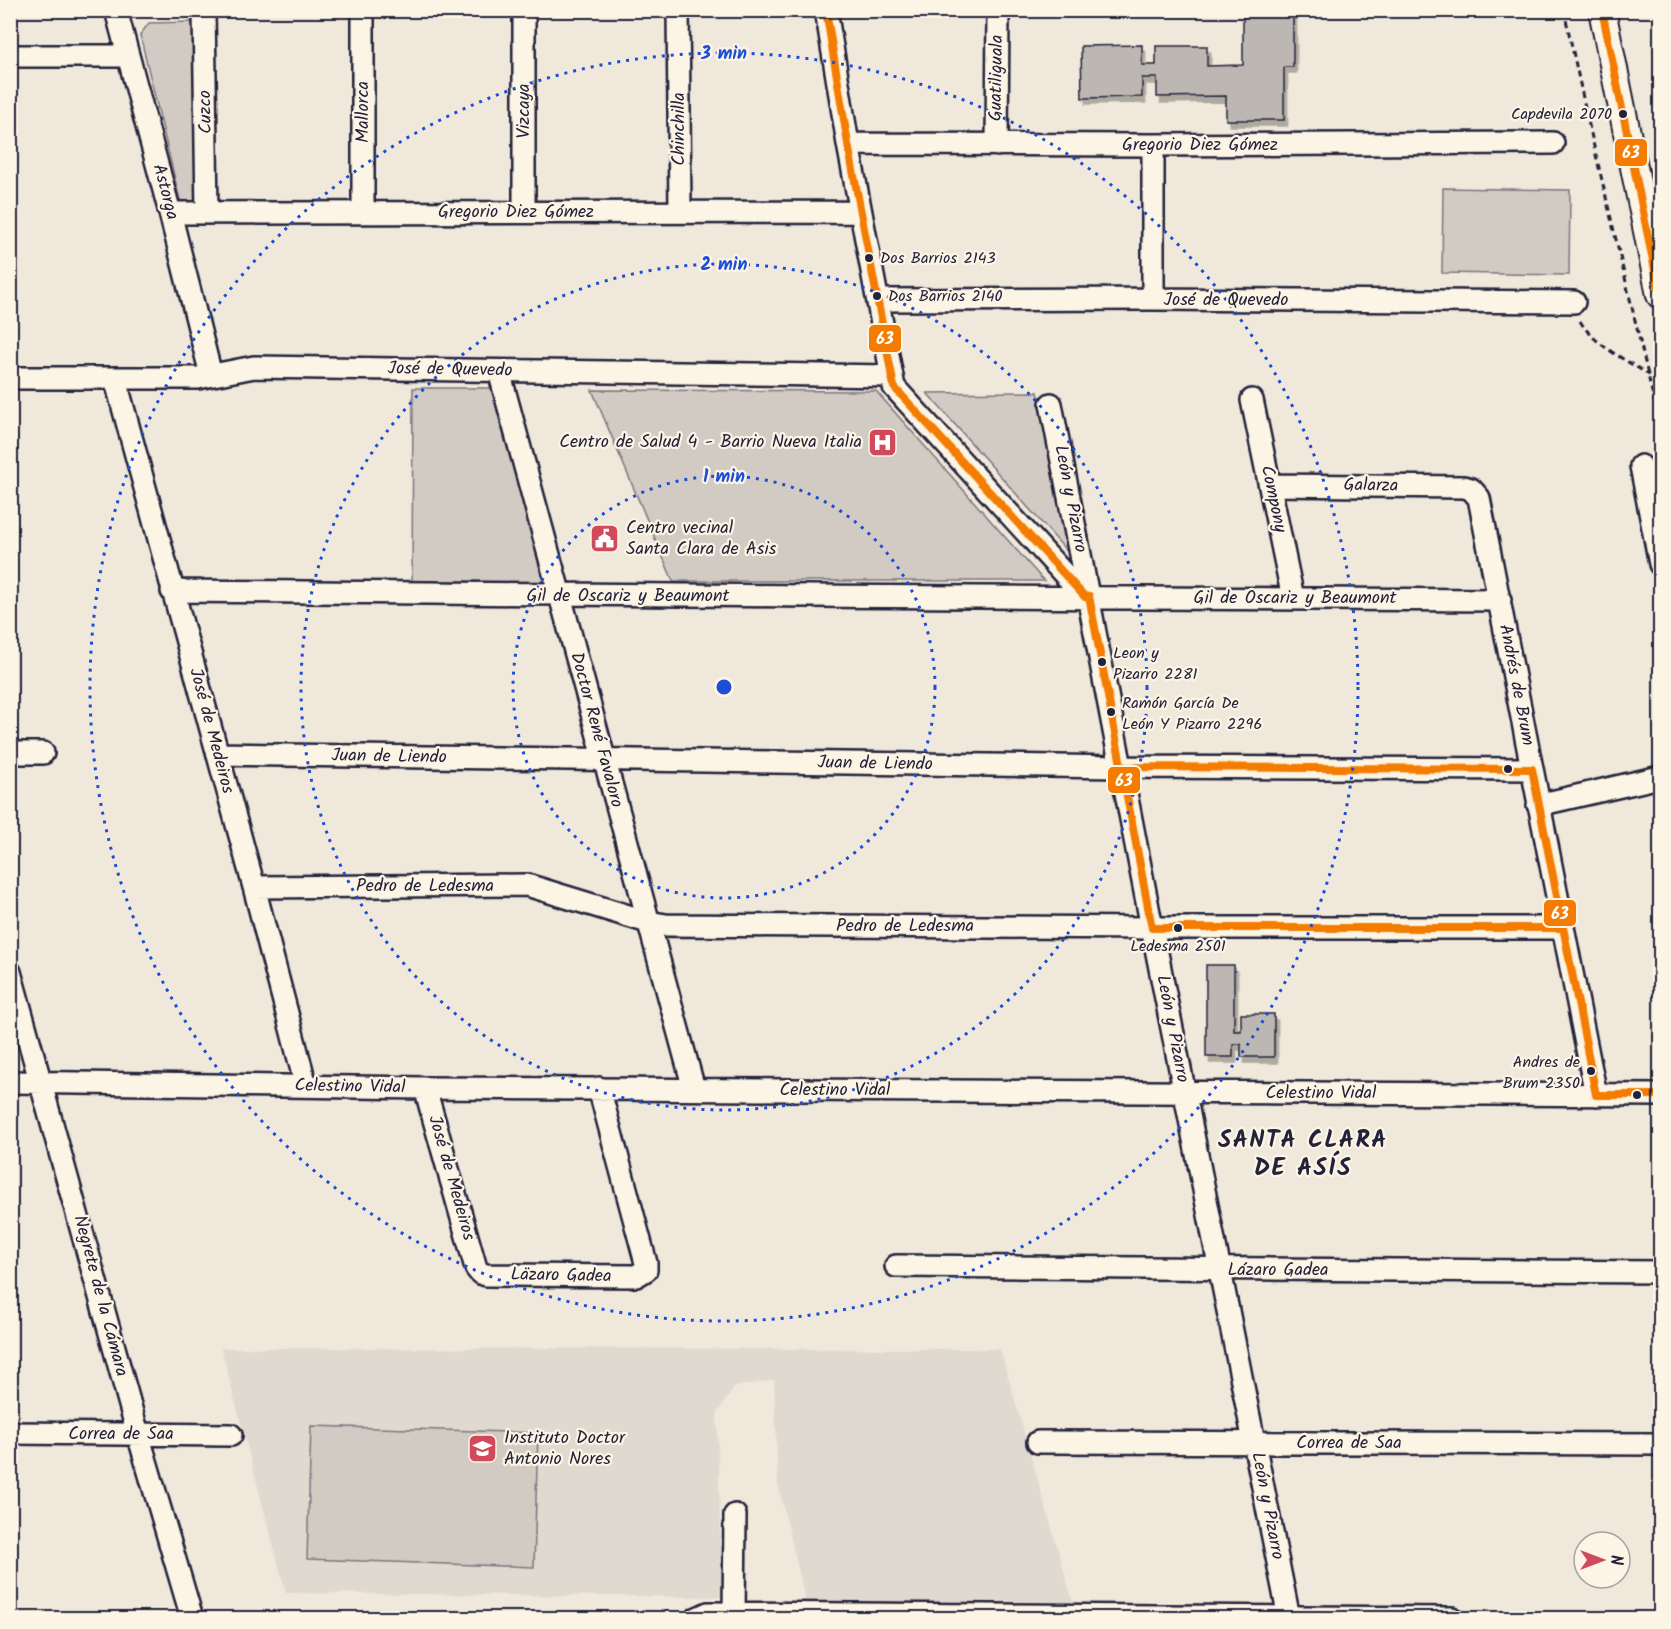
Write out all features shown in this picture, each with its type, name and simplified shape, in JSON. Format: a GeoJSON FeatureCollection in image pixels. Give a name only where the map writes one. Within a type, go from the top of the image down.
{"type":"FeatureCollection","features":[{"type":"Feature","properties":{"kind":"main road"},"geometry":{"type":"LineString","coordinates":[[1602,10],[1660,295]]}},
{"type":"Feature","properties":{"kind":"street","name":"Astorga"},"geometry":{"type":"LineString","coordinates":[[116,10],[211,375]]}},
{"type":"Feature","properties":{"kind":"street","name":"Cuzco"},"geometry":{"type":"LineString","coordinates":[[204,10],[207,213]]}},
{"type":"Feature","properties":{"kind":"street","name":"Mallorca"},"geometry":{"type":"LineString","coordinates":[[363,10],[363,213]]}},
{"type":"Feature","properties":{"kind":"street","name":"Vizcaya"},"geometry":{"type":"LineString","coordinates":[[524,10],[524,212]]}},
{"type":"Feature","properties":{"kind":"street","name":"Chinchilla"},"geometry":{"type":"LineString","coordinates":[[678,10],[680,211]]}},
{"type":"Feature","properties":{"kind":"street"},"geometry":{"type":"LineString","coordinates":[[826,10],[891,376],[898,394],[1087,597]]}},
{"type":"Feature","properties":{"kind":"street","name":"Guatiliguala"},"geometry":{"type":"LineString","coordinates":[[997,145],[998,10]]}},
{"type":"Feature","properties":{"kind":"street"},"geometry":{"type":"LineString","coordinates":[[10,56],[127,56]]}},
{"type":"Feature","properties":{"kind":"street","name":"Gregorio Diez Gómez"},"geometry":{"type":"LineString","coordinates":[[848,144],[1153,145],[1553,142]]}},
{"type":"Feature","properties":{"kind":"street"},"geometry":{"type":"LineString","coordinates":[[1153,145],[1153,299]]}},
{"type":"Feature","properties":{"kind":"street","name":"Gregorio Diez Gómez"},"geometry":{"type":"LineString","coordinates":[[170,213],[861,212]]}},
{"type":"Feature","properties":{"kind":"street","name":"José de Quevedo"},"geometry":{"type":"LineString","coordinates":[[878,300],[1574,302]]}},
{"type":"Feature","properties":{"kind":"street","name":"José de Quevedo"},"geometry":{"type":"LineString","coordinates":[[10,378],[190,378],[254,367],[891,376]]}},
{"type":"Feature","properties":{"kind":"street","name":"Doctor René Favaloro"},"geometry":{"type":"LineString","coordinates":[[499,371],[694,1089]]}},
{"type":"Feature","properties":{"kind":"street","name":"José de Medeiros"},"geometry":{"type":"LineString","coordinates":[[115,378],[306,1086]]}},
{"type":"Feature","properties":{"kind":"street","name":"Compony"},"geometry":{"type":"LineString","coordinates":[[1252,400],[1293,598]]}},
{"type":"Feature","properties":{"kind":"street","name":"León y Pizarro"},"geometry":{"type":"LineString","coordinates":[[1052,404],[1087,597],[1289,1618]]}},
{"type":"Feature","properties":{"kind":"street"},"geometry":{"type":"LineString","coordinates":[[1641,466],[1660,564]]}},
{"type":"Feature","properties":{"kind":"street","name":"Galarza"},"geometry":{"type":"LineString","coordinates":[[1270,485],[1472,489]]}},
{"type":"Feature","properties":{"kind":"street","name":"Andrés de Brum"},"geometry":{"type":"LineString","coordinates":[[1472,489],[1479,498],[1500,600],[1596,1095]]}},
{"type":"Feature","properties":{"kind":"street","name":"Gil de Oscariz y Beaumont"},"geometry":{"type":"LineString","coordinates":[[172,591],[560,596],[1500,600]]}},
{"type":"Feature","properties":{"kind":"street"},"geometry":{"type":"LineString","coordinates":[[10,753],[43,753]]}},
{"type":"Feature","properties":{"kind":"street","name":"Juan de Liendo"},"geometry":{"type":"LineString","coordinates":[[218,754],[1122,767],[1532,769]]}},
{"type":"Feature","properties":{"kind":"street"},"geometry":{"type":"LineString","coordinates":[[1538,805],[1660,777]]}},
{"type":"Feature","properties":{"kind":"street","name":"Pedro de Ledesma"},"geometry":{"type":"LineString","coordinates":[[254,887],[527,885],[648,922],[666,925],[1563,928]]}},
{"type":"Feature","properties":{"kind":"street","name":"Negrete de la Cámara"},"geometry":{"type":"LineString","coordinates":[[10,972],[138,1434],[192,1618]]}},
{"type":"Feature","properties":{"kind":"street","name":"Celestino Vidal"},"geometry":{"type":"LineString","coordinates":[[10,1083],[425,1088],[1660,1095]]}},
{"type":"Feature","properties":{"kind":"street","name":"José de Medeiros"},"geometry":{"type":"LineString","coordinates":[[425,1088],[476,1268]]}},
{"type":"Feature","properties":{"kind":"street","name":"Läzaro Gadea"},"geometry":{"type":"LineString","coordinates":[[476,1268],[480,1273],[486,1275],[636,1276],[646,1270],[599,1088]]}},
{"type":"Feature","properties":{"kind":"street","name":"Lázaro Gadea"},"geometry":{"type":"LineString","coordinates":[[896,1266],[1660,1272]]}},
{"type":"Feature","properties":{"kind":"street","name":"Correa de Saa"},"geometry":{"type":"LineString","coordinates":[[10,1433],[231,1435]]}},
{"type":"Feature","properties":{"kind":"street","name":"Correa de Saa"},"geometry":{"type":"LineString","coordinates":[[1038,1442],[1660,1444]]}},
{"type":"Feature","properties":{"kind":"street"},"geometry":{"type":"LineString","coordinates":[[734,1614],[735,1515]]}},
{"type":"Feature","properties":{"kind":"street"},"geometry":{"type":"LineString","coordinates":[[697,1618],[708,1613],[1452,1618]]}},
{"type":"Feature","properties":{"kind":"path"},"geometry":{"type":"LineString","coordinates":[[1564,10],[1660,426]]}},
{"type":"Feature","properties":{"kind":"path"},"geometry":{"type":"LineString","coordinates":[[1574,302],[1578,317],[1587,332],[1599,344],[1650,375]]}},
{"type":"Feature","properties":{"kind":"shaded area"},"geometry":{"type":"Polygon","coordinates":[[[193,22],[198,29],[199,199],[190,204],[180,200],[140,35],[149,23],[193,22]]]}},
{"type":"Feature","properties":{"kind":"shaded area"},"geometry":{"type":"Polygon","coordinates":[[[1443,188],[1570,190],[1569,275],[1442,273],[1443,188]]]}},
{"type":"Feature","properties":{"kind":"shaded area"},"geometry":{"type":"Polygon","coordinates":[[[413,388],[500,388],[551,583],[412,583],[413,388]]]}},
{"type":"Feature","properties":{"kind":"shaded area"},"geometry":{"type":"Polygon","coordinates":[[[592,390],[876,391],[1044,581],[673,581],[592,390]]]}},
{"type":"Feature","properties":{"kind":"shaded area"},"geometry":{"type":"Polygon","coordinates":[[[1038,392],[1071,556],[927,393],[1038,392]]]}},
{"type":"Feature","properties":{"kind":"shaded area","name":"Instituto Doctor Antonio Nores"},"geometry":{"type":"Polygon","coordinates":[[[221,1348],[1000,1349],[1073,1602],[806,1602],[778,1484],[774,1380],[735,1387],[717,1413],[722,1597],[286,1593],[221,1348]]]}},
{"type":"Feature","properties":{"kind":"shaded area"},"geometry":{"type":"Polygon","coordinates":[[[311,1426],[538,1433],[534,1567],[307,1559],[311,1426]]]}},
{"type":"Feature","properties":{"kind":"building"},"geometry":{"type":"Polygon","coordinates":[[[1243,10],[1293,10],[1293,67],[1284,67],[1284,120],[1226,120],[1226,96],[1157,97],[1157,78],[1142,78],[1142,97],[1082,98],[1081,46],[1142,45],[1142,65],[1156,65],[1156,46],[1207,46],[1207,66],[1243,65],[1243,10]]]}},
{"type":"Feature","properties":{"kind":"building"},"geometry":{"type":"Polygon","coordinates":[[[1206,965],[1234,965],[1234,1031],[1241,1031],[1241,1014],[1274,1014],[1274,1057],[1241,1057],[1241,1044],[1233,1044],[1233,1057],[1206,1057],[1206,965]]]}},
{"type":"Feature","properties":{"kind":"transit line","name":"63"},"geometry":{"type":"LineString","coordinates":[[826,10],[848,144],[894,387],[1085,597]]}},
{"type":"Feature","properties":{"kind":"transit line","name":"63"},"geometry":{"type":"LineString","coordinates":[[1602,10],[1660,295]]}},
{"type":"Feature","properties":{"kind":"transit line","name":"63"},"geometry":{"type":"LineString","coordinates":[[1089,596],[1152,928],[1563,928]]}},
{"type":"Feature","properties":{"kind":"transit line","name":"63"},"geometry":{"type":"LineString","coordinates":[[1122,767],[1532,769],[1596,1095]]}},
{"type":"Feature","properties":{"kind":"transit line","name":"63"},"geometry":{"type":"LineString","coordinates":[[1596,1095],[1660,1095]]}},
{"type":"Feature","properties":{"kind":"place","name":"Capdevila 2070"},"geometry":{"type":"Point","coordinates":[1623,114]}},
{"type":"Feature","properties":{"kind":"place","name":"Dos Barrios 2143"},"geometry":{"type":"Point","coordinates":[869,258]}},
{"type":"Feature","properties":{"kind":"place","name":"Dos Barrios 2140"},"geometry":{"type":"Point","coordinates":[877,296]}},
{"type":"Feature","properties":{"kind":"place","name":"Centro de Salud 4 - Barrio Nueva Italia"},"geometry":{"type":"Point","coordinates":[883,442]}},
{"type":"Feature","properties":{"kind":"place","name":"Centro vecinal Santa Clara de Asis"},"geometry":{"type":"Point","coordinates":[605,538]}},
{"type":"Feature","properties":{"kind":"place","name":"Leon y Pizarro 2281"},"geometry":{"type":"Point","coordinates":[1102,662]}},
{"type":"Feature","properties":{"kind":"place","name":"Ramón García De León Y Pizarro 2296"},"geometry":{"type":"Point","coordinates":[1111,712]}},
{"type":"Feature","properties":{"kind":"place","name":"Ledesma 2501"},"geometry":{"type":"Point","coordinates":[1178,928]}},
{"type":"Feature","properties":{"kind":"place","name":"Andres de Brum 2350"},"geometry":{"type":"Point","coordinates":[1591,1071]}},
{"type":"Feature","properties":{"kind":"place","name":"Instituto Doctor Antonio Nores"},"geometry":{"type":"Point","coordinates":[483,1448]}},
{"type":"Feature","properties":{"kind":"district","name":"SANTA CLARA DE ASÍS"},"geometry":{"type":"Point","coordinates":[1303,1154]}}]}
